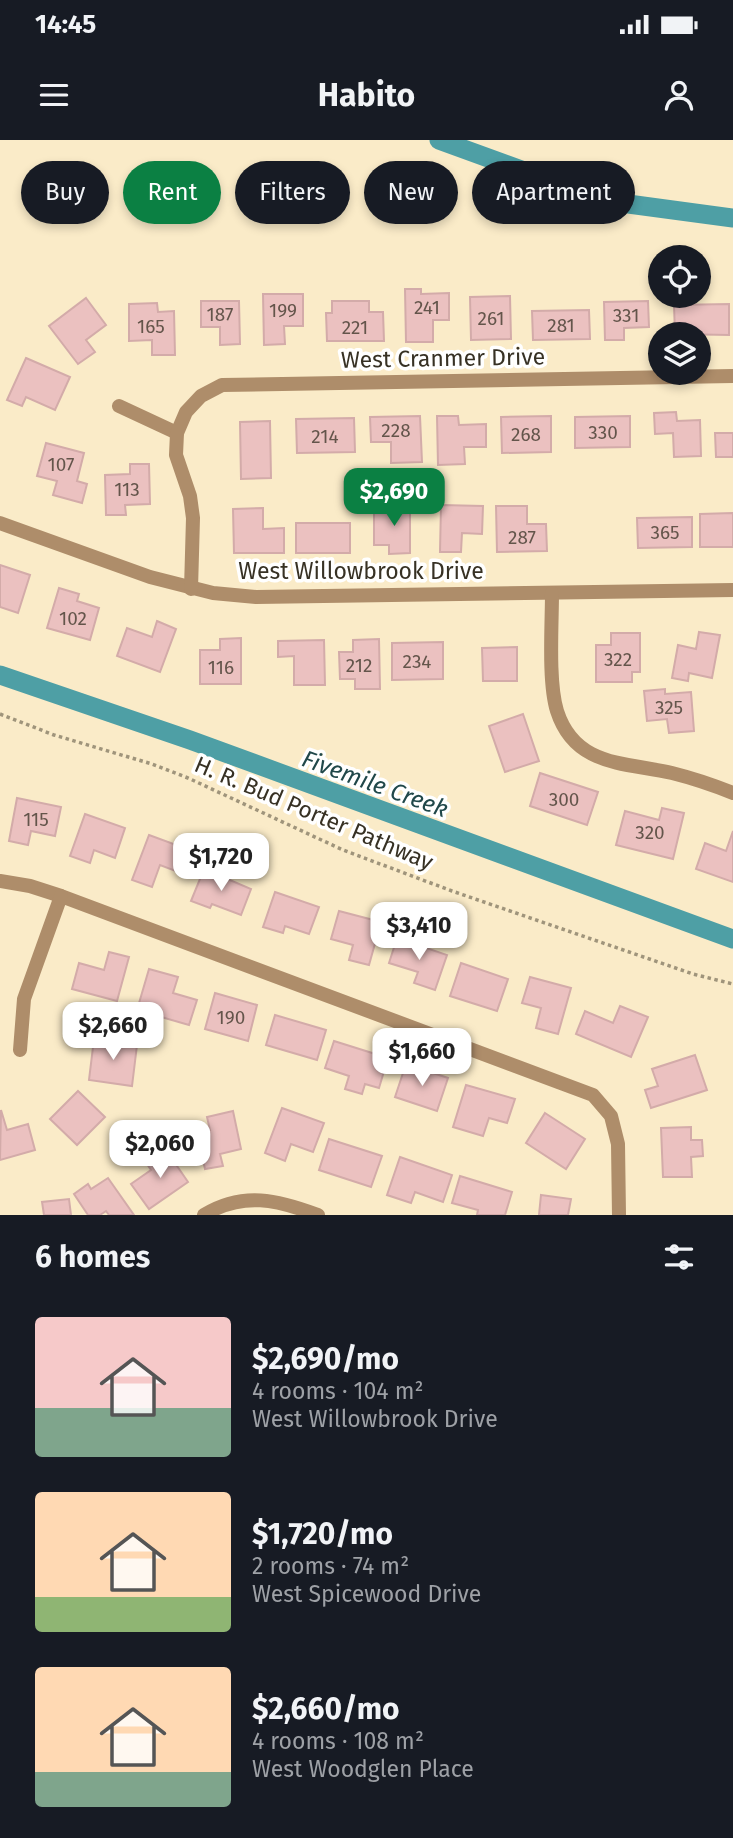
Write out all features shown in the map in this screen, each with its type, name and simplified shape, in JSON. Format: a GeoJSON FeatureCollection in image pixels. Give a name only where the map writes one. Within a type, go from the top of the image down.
{"type":"FeatureCollection","features":[{"type":"Feature","properties":{"kind":"street","name":"West Cranmer Drive"},"geometry":{"type":"LineString","coordinates":[[177,433],[186,412],[201,396],[222,385],[733,376]]}},
{"type":"Feature","properties":{"kind":"street"},"geometry":{"type":"LineString","coordinates":[[119,406],[177,433],[176,455],[190,496],[193,518],[191,589]]}},
{"type":"Feature","properties":{"kind":"street","name":"West Willowbrook Drive"},"geometry":{"type":"LineString","coordinates":[[0,523],[191,589],[256,597],[733,590]]}},
{"type":"Feature","properties":{"kind":"street"},"geometry":{"type":"LineString","coordinates":[[552,593],[555,701],[566,730],[580,746],[598,758],[670,773],[733,793]]}},
{"type":"Feature","properties":{"kind":"street"},"geometry":{"type":"LineString","coordinates":[[0,881],[30,886],[61,896],[593,1095],[611,1116],[618,1144],[619,1215]]}},
{"type":"Feature","properties":{"kind":"street"},"geometry":{"type":"LineString","coordinates":[[20,1050],[24,999],[61,896]]}},
{"type":"Feature","properties":{"kind":"street"},"geometry":{"type":"LineString","coordinates":[[204,1215],[235,1201],[269,1200],[318,1215]]}},
{"type":"Feature","properties":{"kind":"path","name":"H. R. Bud Porter Pathway"},"geometry":{"type":"LineString","coordinates":[[0,714],[54,735],[164,768],[343,850],[452,891],[693,974],[733,984]]}},
{"type":"Feature","properties":{"kind":"building"},"geometry":{"type":"Polygon","coordinates":[[[405,289],[421,289],[421,294],[449,293],[449,320],[433,320],[433,342],[406,342],[405,289]]]}},
{"type":"Feature","properties":{"kind":"building"},"geometry":{"type":"Polygon","coordinates":[[[263,294],[303,294],[303,326],[284,326],[285,344],[264,345],[263,294]]]}},
{"type":"Feature","properties":{"kind":"building"},"geometry":{"type":"Polygon","coordinates":[[[510,296],[511,339],[471,340],[470,297],[510,296]]]}},
{"type":"Feature","properties":{"kind":"building"},"geometry":{"type":"Polygon","coordinates":[[[86,298],[106,325],[86,340],[95,352],[78,364],[49,326],[86,298]]]}},
{"type":"Feature","properties":{"kind":"building"},"geometry":{"type":"Polygon","coordinates":[[[201,301],[239,301],[240,344],[220,345],[220,327],[201,327],[201,301]]]}},
{"type":"Feature","properties":{"kind":"building"},"geometry":{"type":"Polygon","coordinates":[[[332,301],[369,301],[369,312],[383,312],[384,341],[327,341],[326,313],[332,313],[332,301]]]}},
{"type":"Feature","properties":{"kind":"building"},"geometry":{"type":"Polygon","coordinates":[[[648,301],[648,327],[624,328],[624,340],[605,340],[604,302],[648,301]]]}},
{"type":"Feature","properties":{"kind":"building"},"geometry":{"type":"Polygon","coordinates":[[[157,303],[158,312],[174,311],[175,355],[152,355],[152,340],[129,341],[129,304],[157,303]]]}},
{"type":"Feature","properties":{"kind":"building"},"geometry":{"type":"Polygon","coordinates":[[[711,304],[729,304],[729,335],[711,335],[711,322],[675,322],[674,308],[711,308],[711,304]]]}},
{"type":"Feature","properties":{"kind":"building"},"geometry":{"type":"Polygon","coordinates":[[[589,310],[590,339],[533,340],[532,311],[589,310]]]}},
{"type":"Feature","properties":{"kind":"building"},"geometry":{"type":"Polygon","coordinates":[[[26,358],[70,377],[55,410],[26,397],[22,406],[7,400],[26,358]]]}},
{"type":"Feature","properties":{"kind":"building"},"geometry":{"type":"Polygon","coordinates":[[[676,412],[677,421],[700,420],[701,456],[674,457],[673,433],[655,434],[654,413],[676,412]]]}},
{"type":"Feature","properties":{"kind":"building"},"geometry":{"type":"Polygon","coordinates":[[[420,416],[422,462],[391,463],[391,442],[371,442],[370,417],[420,416]]]}},
{"type":"Feature","properties":{"kind":"building"},"geometry":{"type":"Polygon","coordinates":[[[437,416],[458,416],[459,425],[486,424],[486,447],[464,447],[465,464],[438,465],[437,416]]]}},
{"type":"Feature","properties":{"kind":"building"},"geometry":{"type":"Polygon","coordinates":[[[551,416],[551,452],[502,453],[501,417],[551,416]]]}},
{"type":"Feature","properties":{"kind":"building"},"geometry":{"type":"Polygon","coordinates":[[[630,416],[630,447],[575,448],[575,417],[630,416]]]}},
{"type":"Feature","properties":{"kind":"building"},"geometry":{"type":"Polygon","coordinates":[[[354,418],[355,452],[297,453],[296,419],[354,418]]]}},
{"type":"Feature","properties":{"kind":"building"},"geometry":{"type":"Polygon","coordinates":[[[270,421],[271,478],[241,479],[240,422],[270,421]]]}},
{"type":"Feature","properties":{"kind":"building"},"geometry":{"type":"Polygon","coordinates":[[[715,433],[733,433],[733,457],[716,457],[715,433]]]}},
{"type":"Feature","properties":{"kind":"building"},"geometry":{"type":"Polygon","coordinates":[[[46,443],[84,453],[77,481],[87,484],[82,503],[53,495],[57,481],[37,476],[46,443]]]}},
{"type":"Feature","properties":{"kind":"building"},"geometry":{"type":"Polygon","coordinates":[[[130,464],[149,464],[150,504],[125,505],[126,515],[106,515],[105,475],[130,474],[130,464]]]}},
{"type":"Feature","properties":{"kind":"building"},"geometry":{"type":"Polygon","coordinates":[[[394,503],[410,503],[410,553],[389,554],[389,545],[374,545],[374,510],[394,510],[394,503]]]}},
{"type":"Feature","properties":{"kind":"building"},"geometry":{"type":"Polygon","coordinates":[[[441,505],[483,506],[482,534],[462,533],[461,552],[440,552],[441,505]]]}},
{"type":"Feature","properties":{"kind":"building"},"geometry":{"type":"Polygon","coordinates":[[[496,506],[527,506],[527,524],[546,524],[547,551],[497,552],[496,506]]]}},
{"type":"Feature","properties":{"kind":"building"},"geometry":{"type":"Polygon","coordinates":[[[263,508],[263,529],[284,528],[284,553],[234,553],[233,509],[263,508]]]}},
{"type":"Feature","properties":{"kind":"building"},"geometry":{"type":"Polygon","coordinates":[[[733,513],[733,547],[700,547],[700,514],[733,513]]]}},
{"type":"Feature","properties":{"kind":"building"},"geometry":{"type":"Polygon","coordinates":[[[692,517],[692,547],[638,548],[637,518],[692,517]]]}},
{"type":"Feature","properties":{"kind":"building"},"geometry":{"type":"Polygon","coordinates":[[[296,523],[350,523],[350,553],[296,553],[296,523]]]}},
{"type":"Feature","properties":{"kind":"building"},"geometry":{"type":"Polygon","coordinates":[[[0,565],[30,575],[18,613],[0,607],[0,565]]]}},
{"type":"Feature","properties":{"kind":"building"},"geometry":{"type":"Polygon","coordinates":[[[59,588],[79,594],[77,601],[99,608],[90,640],[47,628],[59,588]]]}},
{"type":"Feature","properties":{"kind":"building"},"geometry":{"type":"Polygon","coordinates":[[[157,621],[176,629],[160,672],[117,656],[127,628],[152,637],[157,621]]]}},
{"type":"Feature","properties":{"kind":"building"},"geometry":{"type":"Polygon","coordinates":[[[699,632],[720,635],[712,678],[689,673],[688,681],[672,678],[678,645],[696,649],[699,632]]]}},
{"type":"Feature","properties":{"kind":"building"},"geometry":{"type":"Polygon","coordinates":[[[611,633],[640,633],[640,672],[632,672],[632,682],[596,682],[596,645],[611,645],[611,633]]]}},
{"type":"Feature","properties":{"kind":"building"},"geometry":{"type":"Polygon","coordinates":[[[241,638],[241,684],[200,684],[200,650],[220,650],[220,639],[241,638]]]}},
{"type":"Feature","properties":{"kind":"building"},"geometry":{"type":"Polygon","coordinates":[[[379,639],[380,689],[355,689],[355,679],[340,679],[339,652],[353,652],[353,640],[379,639]]]}},
{"type":"Feature","properties":{"kind":"building"},"geometry":{"type":"Polygon","coordinates":[[[324,640],[325,685],[294,685],[294,656],[278,657],[278,641],[324,640]]]}},
{"type":"Feature","properties":{"kind":"building"},"geometry":{"type":"Polygon","coordinates":[[[443,642],[443,679],[392,680],[392,643],[443,642]]]}},
{"type":"Feature","properties":{"kind":"building"},"geometry":{"type":"Polygon","coordinates":[[[517,647],[517,681],[483,681],[482,648],[517,647]]]}},
{"type":"Feature","properties":{"kind":"building"},"geometry":{"type":"Polygon","coordinates":[[[665,689],[665,694],[691,692],[694,731],[669,733],[667,719],[647,721],[644,691],[665,689]]]}},
{"type":"Feature","properties":{"kind":"building"},"geometry":{"type":"Polygon","coordinates":[[[523,714],[539,761],[505,772],[489,726],[523,714]]]}},
{"type":"Feature","properties":{"kind":"building"},"geometry":{"type":"Polygon","coordinates":[[[540,773],[598,792],[587,825],[530,806],[540,773]]]}},
{"type":"Feature","properties":{"kind":"building"},"geometry":{"type":"Polygon","coordinates":[[[17,798],[61,807],[55,836],[31,831],[28,845],[9,841],[17,798]]]}},
{"type":"Feature","properties":{"kind":"building"},"geometry":{"type":"Polygon","coordinates":[[[662,808],[684,813],[673,859],[616,845],[625,811],[659,820],[662,808]]]}},
{"type":"Feature","properties":{"kind":"building"},"geometry":{"type":"Polygon","coordinates":[[[85,814],[125,828],[115,858],[94,850],[90,863],[70,856],[85,814]]]}},
{"type":"Feature","properties":{"kind":"building"},"geometry":{"type":"Polygon","coordinates":[[[733,831],[733,882],[696,869],[705,843],[726,851],[733,831]]]}},
{"type":"Feature","properties":{"kind":"building"},"geometry":{"type":"Polygon","coordinates":[[[149,835],[190,850],[181,873],[160,865],[152,887],[132,880],[149,835]]]}},
{"type":"Feature","properties":{"kind":"building"},"geometry":{"type":"Polygon","coordinates":[[[204,869],[251,889],[241,915],[212,904],[210,908],[191,901],[204,869]]]}},
{"type":"Feature","properties":{"kind":"building"},"geometry":{"type":"Polygon","coordinates":[[[275,892],[319,907],[309,934],[285,926],[283,933],[263,927],[275,892]]]}},
{"type":"Feature","properties":{"kind":"building"},"geometry":{"type":"Polygon","coordinates":[[[339,911],[381,922],[369,965],[349,960],[353,945],[331,939],[339,911]]]}},
{"type":"Feature","properties":{"kind":"building"},"geometry":{"type":"Polygon","coordinates":[[[397,938],[447,955],[435,990],[414,983],[418,972],[389,963],[397,938]]]}},
{"type":"Feature","properties":{"kind":"building"},"geometry":{"type":"Polygon","coordinates":[[[109,952],[129,957],[117,1001],[72,989],[79,963],[104,970],[109,952]]]}},
{"type":"Feature","properties":{"kind":"building"},"geometry":{"type":"Polygon","coordinates":[[[461,963],[508,979],[497,1011],[450,996],[461,963]]]}},
{"type":"Feature","properties":{"kind":"building"},"geometry":{"type":"Polygon","coordinates":[[[149,969],[178,977],[173,993],[197,1000],[189,1025],[137,1010],[149,969]]]}},
{"type":"Feature","properties":{"kind":"building"},"geometry":{"type":"Polygon","coordinates":[[[530,977],[571,988],[558,1034],[536,1028],[541,1008],[522,1003],[530,977]]]}},
{"type":"Feature","properties":{"kind":"building"},"geometry":{"type":"Polygon","coordinates":[[[215,993],[257,1005],[248,1041],[205,1029],[215,993]]]}},
{"type":"Feature","properties":{"kind":"building"},"geometry":{"type":"Polygon","coordinates":[[[620,1006],[648,1017],[631,1057],[576,1034],[585,1011],[613,1023],[620,1006]]]}},
{"type":"Feature","properties":{"kind":"building"},"geometry":{"type":"Polygon","coordinates":[[[275,1015],[326,1030],[317,1060],[266,1045],[275,1015]]]}},
{"type":"Feature","properties":{"kind":"building"},"geometry":{"type":"Polygon","coordinates":[[[94,1039],[137,1045],[132,1086],[89,1080],[94,1039]]]}},
{"type":"Feature","properties":{"kind":"building"},"geometry":{"type":"Polygon","coordinates":[[[334,1041],[388,1058],[379,1088],[365,1084],[362,1094],[345,1089],[349,1076],[325,1068],[334,1041]]]}},
{"type":"Feature","properties":{"kind":"building"},"geometry":{"type":"Polygon","coordinates":[[[695,1055],[707,1090],[651,1108],[645,1090],[658,1086],[652,1069],[695,1055]]]}},
{"type":"Feature","properties":{"kind":"building"},"geometry":{"type":"Polygon","coordinates":[[[406,1064],[448,1078],[437,1111],[395,1097],[406,1064]]]}},
{"type":"Feature","properties":{"kind":"building"},"geometry":{"type":"Polygon","coordinates":[[[466,1085],[515,1099],[507,1123],[489,1118],[483,1136],[453,1127],[466,1085]]]}},
{"type":"Feature","properties":{"kind":"building"},"geometry":{"type":"Polygon","coordinates":[[[78,1091],[105,1117],[77,1145],[50,1119],[78,1091]]]}},
{"type":"Feature","properties":{"kind":"building"},"geometry":{"type":"Polygon","coordinates":[[[282,1108],[324,1123],[313,1152],[291,1144],[285,1161],[265,1153],[282,1108]]]}},
{"type":"Feature","properties":{"kind":"building"},"geometry":{"type":"Polygon","coordinates":[[[1,1110],[7,1130],[28,1124],[35,1150],[0,1160],[1,1110]]]}},
{"type":"Feature","properties":{"kind":"building"},"geometry":{"type":"Polygon","coordinates":[[[233,1111],[241,1149],[220,1154],[223,1166],[205,1169],[197,1133],[210,1130],[207,1117],[233,1111]]]}},
{"type":"Feature","properties":{"kind":"building"},"geometry":{"type":"Polygon","coordinates":[[[545,1113],[585,1139],[566,1169],[526,1143],[545,1113]]]}},
{"type":"Feature","properties":{"kind":"building"},"geometry":{"type":"Polygon","coordinates":[[[691,1127],[691,1140],[702,1140],[703,1156],[691,1157],[692,1177],[663,1177],[661,1128],[691,1127]]]}},
{"type":"Feature","properties":{"kind":"building"},"geometry":{"type":"Polygon","coordinates":[[[329,1139],[382,1156],[371,1187],[319,1170],[329,1139]]]}},
{"type":"Feature","properties":{"kind":"building"},"geometry":{"type":"Polygon","coordinates":[[[166,1150],[188,1182],[149,1209],[131,1184],[151,1170],[147,1164],[166,1150]]]}},
{"type":"Feature","properties":{"kind":"building"},"geometry":{"type":"Polygon","coordinates":[[[400,1157],[452,1175],[443,1202],[415,1192],[411,1203],[387,1195],[400,1157]]]}},
{"type":"Feature","properties":{"kind":"building"},"geometry":{"type":"Polygon","coordinates":[[[460,1176],[512,1192],[505,1215],[477,1215],[478,1210],[452,1203],[460,1176]]]}},
{"type":"Feature","properties":{"kind":"building"},"geometry":{"type":"Polygon","coordinates":[[[108,1178],[134,1215],[109,1215],[106,1211],[100,1215],[88,1215],[74,1194],[88,1184],[91,1189],[108,1178]]]}},
{"type":"Feature","properties":{"kind":"building"},"geometry":{"type":"Polygon","coordinates":[[[541,1195],[571,1199],[568,1215],[539,1215],[541,1195]]]}},
{"type":"Feature","properties":{"kind":"building"},"geometry":{"type":"Polygon","coordinates":[[[69,1199],[71,1215],[44,1215],[42,1202],[69,1199]]]}},
{"type":"Feature","properties":{"kind":"waterway"},"geometry":{"type":"LineString","coordinates":[[439,140],[606,201],[733,218]]}},
{"type":"Feature","properties":{"kind":"waterway","name":"Fivemile Creek"},"geometry":{"type":"LineString","coordinates":[[0,675],[190,740],[733,939]]}}]}
